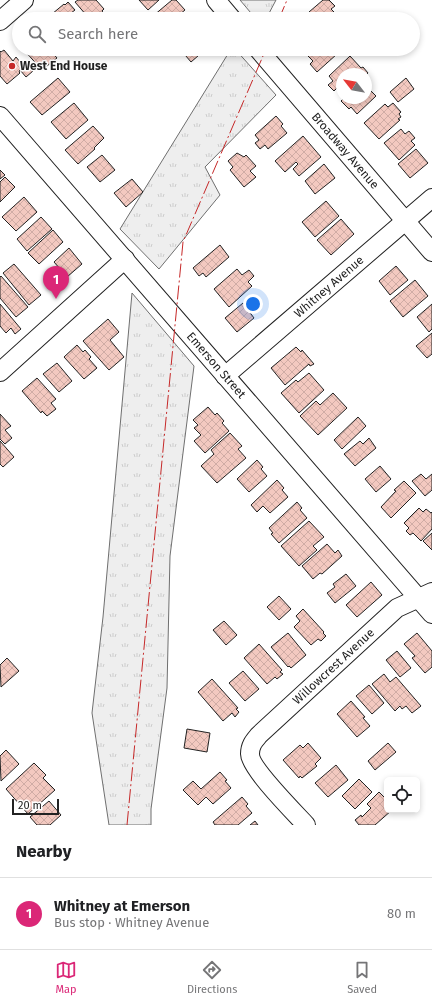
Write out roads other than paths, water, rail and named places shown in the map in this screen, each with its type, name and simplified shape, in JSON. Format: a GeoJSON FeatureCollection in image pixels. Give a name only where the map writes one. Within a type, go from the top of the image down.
{"type":"FeatureCollection","features":[{"type":"Feature","properties":{"kind":"street"},"geometry":{"type":"LineString","coordinates":[[0,21],[24,0]]}},
{"type":"Feature","properties":{"kind":"street"},"geometry":{"type":"LineString","coordinates":[[216,0],[226,12]]}},
{"type":"Feature","properties":{"kind":"street","name":"Broadway Avenue"},"geometry":{"type":"LineString","coordinates":[[264,56],[432,252]]}},
{"type":"Feature","properties":{"kind":"street","name":"Emerson Street"},"geometry":{"type":"LineString","coordinates":[[2,124],[124,259],[226,376],[425,595],[432,614]]}},
{"type":"Feature","properties":{"kind":"street","name":"Whitney Avenue"},"geometry":{"type":"LineString","coordinates":[[226,376],[432,198]]}},
{"type":"Feature","properties":{"kind":"street"},"geometry":{"type":"LineString","coordinates":[[0,372],[124,259]]}},
{"type":"Feature","properties":{"kind":"street","name":"Willowcrest Avenue"},"geometry":{"type":"LineString","coordinates":[[306,825],[256,768],[250,756],[251,744],[397,608],[425,595]]}},
{"type":"Feature","properties":{"kind":"place","name":"West End House"},"geometry":{"type":"Point","coordinates":[12,66]}},
{"type":"Feature","properties":{"kind":"place","name":"Whitney at Emerson"},"geometry":{"type":"Point","coordinates":[56,299]}}]}
